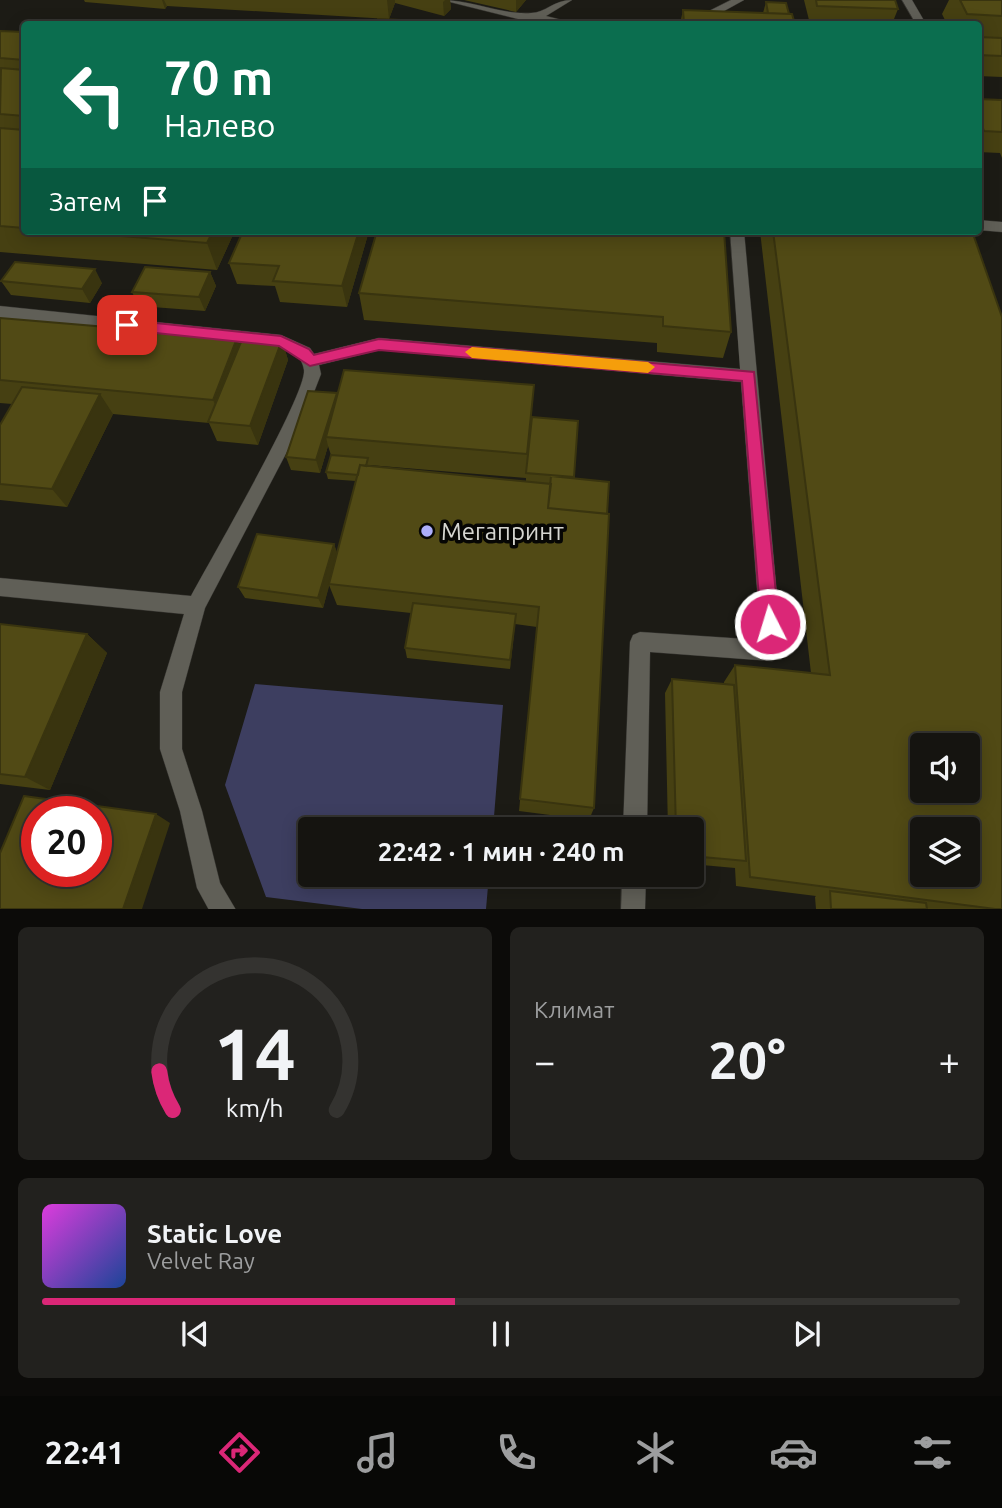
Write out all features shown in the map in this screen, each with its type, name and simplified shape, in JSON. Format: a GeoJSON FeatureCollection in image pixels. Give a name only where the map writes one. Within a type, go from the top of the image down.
{"type":"FeatureCollection","features":[{"type":"Feature","properties":{"kind":"street"},"geometry":{"type":"LineString","coordinates":[[447,0],[518,16],[557,21]]}},
{"type":"Feature","properties":{"kind":"street"},"geometry":{"type":"LineString","coordinates":[[537,17],[567,0]]}},
{"type":"Feature","properties":{"kind":"street"},"geometry":{"type":"LineString","coordinates":[[690,21],[702,19],[739,0]]}},
{"type":"Feature","properties":{"kind":"street"},"geometry":{"type":"LineString","coordinates":[[907,0],[919,21]]}},
{"type":"Feature","properties":{"kind":"street"},"geometry":{"type":"LineString","coordinates":[[982,225],[1002,227]]}},
{"type":"Feature","properties":{"kind":"street"},"geometry":{"type":"LineString","coordinates":[[635,817],[640,642],[772,651],[737,235]]}},
{"type":"Feature","properties":{"kind":"street"},"geometry":{"type":"LineString","coordinates":[[0,312],[281,341],[304,352],[310,361],[313,374],[293,423],[196,606],[171,692],[171,750],[191,811],[209,888],[224,909]]}},
{"type":"Feature","properties":{"kind":"street"},"geometry":{"type":"LineString","coordinates":[[310,361],[379,344],[749,376]]}},
{"type":"Feature","properties":{"kind":"street"},"geometry":{"type":"LineString","coordinates":[[0,587],[196,606]]}},
{"type":"Feature","properties":{"kind":"street"},"geometry":{"type":"LineString","coordinates":[[633,909],[634,887]]}},
{"type":"Feature","properties":{"kind":"shaded area"},"geometry":{"type":"Polygon","coordinates":[[[255,684],[503,705],[494,817],[298,817],[298,887],[488,887],[486,909],[362,909],[266,897],[225,785],[255,684]]]}},
{"type":"Feature","properties":{"kind":"building"},"geometry":{"type":"Polygon","coordinates":[[[816,0],[895,0],[898,9],[817,6],[816,0]]]}},
{"type":"Feature","properties":{"kind":"building"},"geometry":{"type":"Polygon","coordinates":[[[960,0],[1002,0],[1002,16],[967,14],[960,0]]]}},
{"type":"Feature","properties":{"kind":"building"},"geometry":{"type":"Polygon","coordinates":[[[766,2],[786,3],[789,14],[768,13],[766,2]]]}},
{"type":"Feature","properties":{"kind":"building"},"geometry":{"type":"Polygon","coordinates":[[[683,10],[792,14],[794,21],[684,21],[683,10]]]}},
{"type":"Feature","properties":{"kind":"building"},"geometry":{"type":"Polygon","coordinates":[[[378,19],[423,21],[377,21],[378,19]]]}},
{"type":"Feature","properties":{"kind":"building"},"geometry":{"type":"Polygon","coordinates":[[[0,31],[21,32],[21,60],[0,58],[0,31]]]}},
{"type":"Feature","properties":{"kind":"building"},"geometry":{"type":"Polygon","coordinates":[[[982,37],[1002,38],[1002,56],[982,55],[982,37]]]}},
{"type":"Feature","properties":{"kind":"building"},"geometry":{"type":"Polygon","coordinates":[[[1,68],[21,70],[21,116],[0,114],[1,68]]]}},
{"type":"Feature","properties":{"kind":"building"},"geometry":{"type":"Polygon","coordinates":[[[982,99],[1002,100],[1002,132],[984,131],[982,99]]]}},
{"type":"Feature","properties":{"kind":"building"},"geometry":{"type":"Polygon","coordinates":[[[0,128],[21,130],[21,228],[0,226],[0,128]]]}},
{"type":"Feature","properties":{"kind":"building"},"geometry":{"type":"Polygon","coordinates":[[[109,235],[211,235],[207,243],[109,235]]]}},
{"type":"Feature","properties":{"kind":"building"},"geometry":{"type":"Polygon","coordinates":[[[241,235],[358,235],[342,286],[273,281],[279,266],[229,263],[241,235]]]}},
{"type":"Feature","properties":{"kind":"building"},"geometry":{"type":"Polygon","coordinates":[[[376,235],[724,235],[731,332],[663,326],[663,317],[359,293],[376,235]]]}},
{"type":"Feature","properties":{"kind":"building"},"geometry":{"type":"Polygon","coordinates":[[[774,235],[973,235],[1002,317],[1002,909],[750,877],[735,665],[830,675],[774,235]]]}},
{"type":"Feature","properties":{"kind":"building"},"geometry":{"type":"Polygon","coordinates":[[[15,262],[95,269],[82,289],[1,281],[15,262]]]}},
{"type":"Feature","properties":{"kind":"building"},"geometry":{"type":"Polygon","coordinates":[[[145,267],[210,272],[199,297],[132,292],[145,267]]]}},
{"type":"Feature","properties":{"kind":"building"},"geometry":{"type":"Polygon","coordinates":[[[0,318],[237,338],[213,400],[0,380],[0,318]]]}},
{"type":"Feature","properties":{"kind":"building"},"geometry":{"type":"Polygon","coordinates":[[[243,337],[282,340],[250,426],[208,422],[243,337]]]}},
{"type":"Feature","properties":{"kind":"building"},"geometry":{"type":"Polygon","coordinates":[[[344,370],[534,385],[527,454],[326,437],[344,370]]]}},
{"type":"Feature","properties":{"kind":"building"},"geometry":{"type":"Polygon","coordinates":[[[22,387],[100,394],[52,489],[0,484],[0,425],[22,387]]]}},
{"type":"Feature","properties":{"kind":"building"},"geometry":{"type":"Polygon","coordinates":[[[308,391],[337,393],[316,460],[286,457],[308,391]]]}},
{"type":"Feature","properties":{"kind":"building"},"geometry":{"type":"Polygon","coordinates":[[[532,417],[578,421],[574,477],[526,473],[532,417]]]}},
{"type":"Feature","properties":{"kind":"building"},"geometry":{"type":"Polygon","coordinates":[[[331,455],[368,458],[366,466],[360,465],[358,475],[326,472],[331,455]]]}},
{"type":"Feature","properties":{"kind":"building"},"geometry":{"type":"Polygon","coordinates":[[[360,465],[551,484],[548,508],[609,514],[594,808],[520,799],[539,607],[329,584],[360,465]]]}},
{"type":"Feature","properties":{"kind":"building"},"geometry":{"type":"Polygon","coordinates":[[[551,476],[609,482],[607,514],[548,508],[551,476]]]}},
{"type":"Feature","properties":{"kind":"building"},"geometry":{"type":"Polygon","coordinates":[[[257,534],[334,544],[318,598],[238,587],[257,534]]]}},
{"type":"Feature","properties":{"kind":"building"},"geometry":{"type":"Polygon","coordinates":[[[413,603],[516,614],[510,660],[405,648],[413,603]]]}},
{"type":"Feature","properties":{"kind":"building"},"geometry":{"type":"Polygon","coordinates":[[[0,624],[87,634],[25,777],[0,774],[0,624]]]}},
{"type":"Feature","properties":{"kind":"building"},"geometry":{"type":"Polygon","coordinates":[[[672,679],[734,685],[746,861],[704,857],[704,817],[676,817],[672,679]]]}},
{"type":"Feature","properties":{"kind":"building"},"geometry":{"type":"Polygon","coordinates":[[[21,803],[21,887],[112,887],[112,808],[156,814],[123,909],[0,909],[0,853],[21,803]]]}},
{"type":"Feature","properties":{"kind":"building"},"geometry":{"type":"Polygon","coordinates":[[[830,891],[926,903],[927,909],[831,909],[830,891]]]}},
{"type":"Feature","properties":{"kind":"slow traffic"},"geometry":{"type":"LineString","coordinates":[[472,352],[648,367]]}},
{"type":"Feature","properties":{"kind":"place","name":"Мегапринт"},"geometry":{"type":"Point","coordinates":[427,531]}},
{"type":"Feature","properties":{"kind":"route"},"geometry":{"type":"LineString","coordinates":[[127,325],[281,341],[304,352],[310,361],[379,344],[749,376],[770,624]]}}]}
